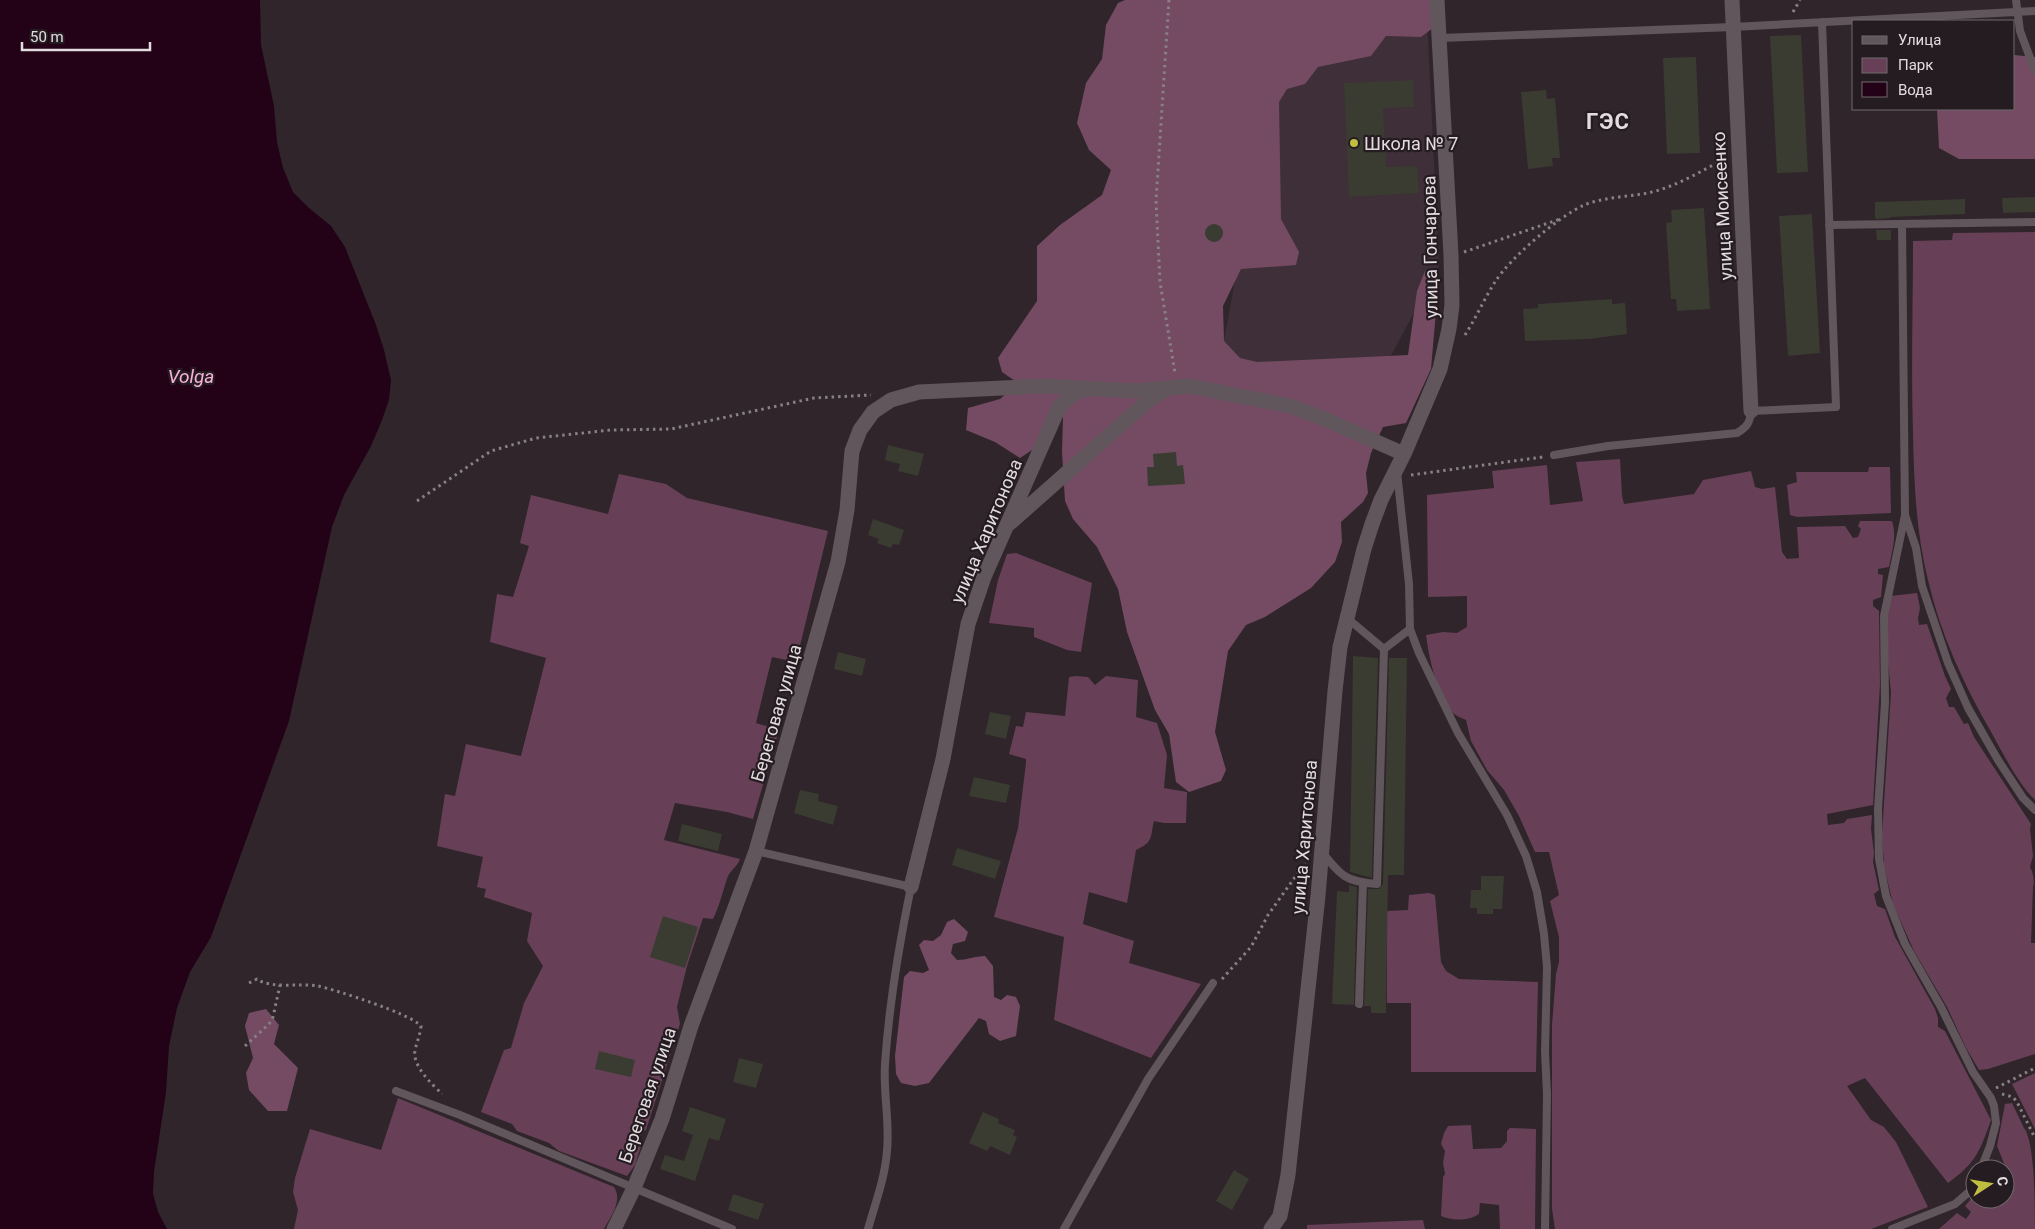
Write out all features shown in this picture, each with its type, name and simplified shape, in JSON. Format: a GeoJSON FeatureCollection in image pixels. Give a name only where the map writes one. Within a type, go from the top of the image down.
{"type":"FeatureCollection","features":[{"type":"Feature","properties":{"kind":"street","name":"улица Гончарова"},"geometry":{"type":"LineString","coordinates":[[1400,467],[1440,369],[1446,348],[1452,305],[1441,38],[1437,0]]}},
{"type":"Feature","properties":{"kind":"street","name":"улица Моисеенко"},"geometry":{"type":"LineString","coordinates":[[1732,0],[1751,411]]}},
{"type":"Feature","properties":{"kind":"street","name":"Береговая улица"},"geometry":{"type":"LineString","coordinates":[[614,1229],[634,1188],[662,1119],[691,1026],[756,851],[832,587],[847,510],[852,451],[860,430],[873,412],[891,400],[919,392],[1043,386],[1137,391],[1201,388],[1290,406],[1320,416],[1400,467]]}},
{"type":"Feature","properties":{"kind":"street","name":"улица Харитонова"},"geometry":{"type":"LineString","coordinates":[[911,887],[943,759],[968,624],[984,578],[1059,407],[1073,394],[1092,388]]}},
{"type":"Feature","properties":{"kind":"street"},"geometry":{"type":"LineString","coordinates":[[1007,525],[1150,399],[1172,388]]}},
{"type":"Feature","properties":{"kind":"street","name":"улица Харитонова"},"geometry":{"type":"LineString","coordinates":[[1271,1229],[1280,1223],[1288,1175],[1322,851],[1340,647],[1364,549],[1381,500],[1400,467]]}},
{"type":"Feature","properties":{"kind":"lane"},"geometry":{"type":"LineString","coordinates":[[2016,0],[2016,12],[2020,31],[2035,71]]}},
{"type":"Feature","properties":{"kind":"lane"},"geometry":{"type":"LineString","coordinates":[[1861,20],[2035,11]]}},
{"type":"Feature","properties":{"kind":"lane"},"geometry":{"type":"LineString","coordinates":[[1441,38],[1852,20]]}},
{"type":"Feature","properties":{"kind":"lane"},"geometry":{"type":"LineString","coordinates":[[1554,455],[1608,446],[1737,433],[1750,422],[1751,411],[1836,406],[1822,22]]}},
{"type":"Feature","properties":{"kind":"lane"},"geometry":{"type":"LineString","coordinates":[[1830,225],[2035,222]]}},
{"type":"Feature","properties":{"kind":"lane"},"geometry":{"type":"LineString","coordinates":[[1902,224],[1905,515],[1884,616],[1885,703],[1878,809],[1879,859],[1886,896],[1905,944],[1941,1007],[1973,1072],[1994,1106],[1996,1123],[1985,1159]]}},
{"type":"Feature","properties":{"kind":"lane"},"geometry":{"type":"LineString","coordinates":[[1400,467],[1409,584],[1410,630],[1419,653],[1458,733],[1507,815],[1526,856],[1537,892],[1547,967],[1545,1229]]}},
{"type":"Feature","properties":{"kind":"lane"},"geometry":{"type":"LineString","coordinates":[[1905,515],[1916,548],[1922,586],[1948,663],[1968,708],[1998,760],[2023,798],[2035,810]]}},
{"type":"Feature","properties":{"kind":"lane"},"geometry":{"type":"LineString","coordinates":[[1348,618],[1384,649]]}},
{"type":"Feature","properties":{"kind":"lane"},"geometry":{"type":"LineString","coordinates":[[1384,649],[1410,630]]}},
{"type":"Feature","properties":{"kind":"lane"},"geometry":{"type":"LineString","coordinates":[[1322,851],[1344,876],[1356,882],[1378,884],[1384,649]]}},
{"type":"Feature","properties":{"kind":"lane"},"geometry":{"type":"LineString","coordinates":[[756,851],[911,887],[901,941],[885,1066],[887,1152],[882,1180],[868,1229]]}},
{"type":"Feature","properties":{"kind":"lane"},"geometry":{"type":"LineString","coordinates":[[1359,1004],[1363,883]]}},
{"type":"Feature","properties":{"kind":"lane"},"geometry":{"type":"LineString","coordinates":[[1064,1229],[1148,1079],[1213,983]]}},
{"type":"Feature","properties":{"kind":"lane"},"geometry":{"type":"LineString","coordinates":[[396,1091],[460,1115],[732,1229]]}},
{"type":"Feature","properties":{"kind":"lane"},"geometry":{"type":"LineString","coordinates":[[1892,1229],[1955,1204],[1965,1195]]}},
{"type":"Feature","properties":{"kind":"path"},"geometry":{"type":"LineString","coordinates":[[1169,0],[1159,148],[1157,219],[1160,282],[1172,388]]}},
{"type":"Feature","properties":{"kind":"path"},"geometry":{"type":"LineString","coordinates":[[1451,255],[1479,248],[1563,218],[1584,206],[1596,202],[1648,193],[1669,186],[1738,152]]}},
{"type":"Feature","properties":{"kind":"path"},"geometry":{"type":"LineString","coordinates":[[1463,338],[1496,280],[1514,259],[1563,218]]}},
{"type":"Feature","properties":{"kind":"path"},"geometry":{"type":"LineString","coordinates":[[417,501],[491,451],[536,438],[611,430],[671,429],[814,398],[874,394]]}},
{"type":"Feature","properties":{"kind":"path"},"geometry":{"type":"LineString","coordinates":[[1400,467],[1422,473],[1554,455]]}},
{"type":"Feature","properties":{"kind":"path"},"geometry":{"type":"LineString","coordinates":[[1213,983],[1223,979],[1244,957],[1251,948],[1268,915],[1302,867],[1310,858],[1322,851]]}},
{"type":"Feature","properties":{"kind":"path"},"geometry":{"type":"LineString","coordinates":[[249,983],[257,980],[280,985],[317,986],[402,1013],[417,1021],[421,1026],[415,1052],[416,1060],[428,1080],[460,1115]]}},
{"type":"Feature","properties":{"kind":"path"},"geometry":{"type":"LineString","coordinates":[[245,1046],[269,1024],[273,1017],[280,985]]}},
{"type":"Feature","properties":{"kind":"path"},"geometry":{"type":"LineString","coordinates":[[1986,1092],[2035,1068]]}},
{"type":"Feature","properties":{"kind":"path"},"geometry":{"type":"LineString","coordinates":[[1986,1092],[2012,1097],[2017,1102],[2035,1138]]}},
{"type":"Feature","properties":{"kind":"shaded area"},"geometry":{"type":"Polygon","coordinates":[[[1125,0],[1430,0],[1433,28],[1421,37],[1386,36],[1371,56],[1318,67],[1305,84],[1287,89],[1279,102],[1281,219],[1299,252],[1296,265],[1241,269],[1223,306],[1224,341],[1240,358],[1257,362],[1408,355],[1417,291],[1425,271],[1433,271],[1439,277],[1431,369],[1406,423],[1383,427],[1371,453],[1366,473],[1368,493],[1363,502],[1341,522],[1342,542],[1335,562],[1311,588],[1265,617],[1246,625],[1228,651],[1215,732],[1226,770],[1221,781],[1189,792],[1176,782],[1169,734],[1155,710],[1127,632],[1118,589],[1097,547],[1073,519],[1065,501],[1062,452],[1063,416],[1044,442],[1020,458],[995,442],[966,430],[968,408],[1000,399],[1018,383],[1002,372],[998,358],[1037,301],[1037,246],[1060,225],[1102,195],[1111,170],[1089,150],[1077,123],[1086,83],[1102,59],[1106,25],[1118,3],[1125,0]]]}},
{"type":"Feature","properties":{"kind":"shaded area","name":"Школа № 7"},"geometry":{"type":"Polygon","coordinates":[[[1427,17],[1439,266],[1385,367],[1219,367],[1238,264],[1270,25],[1427,17]]]}},
{"type":"Feature","properties":{"kind":"shaded area"},"geometry":{"type":"Polygon","coordinates":[[[2015,55],[2035,57],[2035,159],[1959,159],[1939,148],[1937,110],[2015,110],[2015,55]]]}},
{"type":"Feature","properties":{"kind":"shaded area"},"geometry":{"type":"Polygon","coordinates":[[[954,919],[968,932],[965,941],[953,944],[951,953],[957,960],[985,956],[993,966],[994,997],[1001,1000],[1007,995],[1016,997],[1020,1006],[1016,1036],[1000,1041],[989,1034],[986,1021],[979,1018],[929,1083],[915,1086],[901,1083],[896,1074],[895,1056],[904,977],[910,971],[923,973],[929,970],[919,945],[924,940],[933,941],[941,935],[947,922],[954,919]]]}},
{"type":"Feature","properties":{"kind":"shaded area"},"geometry":{"type":"Polygon","coordinates":[[[266,1009],[279,1025],[274,1044],[298,1068],[287,1111],[268,1111],[249,1090],[246,1073],[253,1058],[245,1026],[249,1013],[266,1009]]]}},
{"type":"Feature","properties":{"kind":"green space"},"geometry":{"type":"Polygon","coordinates":[[[2035,232],[2035,800],[2010,766],[1971,694],[1953,657],[1933,600],[1924,562],[1916,507],[1912,361],[1913,241],[1952,240],[1953,233],[2035,232]]]}},
{"type":"Feature","properties":{"kind":"green space"},"geometry":{"type":"Polygon","coordinates":[[[1620,459],[1624,504],[1694,494],[1703,480],[1751,471],[1755,487],[1762,489],[1775,487],[1782,552],[1787,559],[1799,558],[1797,527],[1845,526],[1853,538],[1858,537],[1861,529],[1858,526],[1860,521],[1892,521],[1894,538],[1889,567],[1878,569],[1878,574],[1883,575],[1881,597],[1873,600],[1873,606],[1879,611],[1880,684],[1873,805],[1827,814],[1828,825],[1844,823],[1847,819],[1872,815],[1873,862],[1879,890],[1874,894],[1877,906],[1885,909],[1895,937],[1935,1009],[1938,1027],[1945,1031],[1991,1120],[1976,1156],[1974,1159],[1965,1159],[1965,1169],[1948,1183],[1865,1078],[1847,1086],[1871,1120],[1884,1127],[1896,1142],[1928,1207],[1871,1229],[1555,1229],[1552,1209],[1552,1025],[1556,974],[1559,962],[1559,937],[1550,901],[1559,895],[1549,852],[1535,852],[1519,816],[1504,790],[1487,770],[1471,741],[1466,720],[1454,714],[1447,705],[1438,686],[1429,655],[1426,635],[1443,632],[1457,633],[1467,627],[1467,596],[1428,597],[1427,495],[1494,488],[1492,471],[1547,465],[1550,505],[1583,501],[1576,462],[1620,459]]]}},
{"type":"Feature","properties":{"kind":"green space"},"geometry":{"type":"Polygon","coordinates":[[[1869,467],[1890,467],[1891,513],[1797,517],[1790,515],[1787,485],[1797,482],[1796,472],[1868,472],[1869,467]]]}},
{"type":"Feature","properties":{"kind":"green space"},"geometry":{"type":"Polygon","coordinates":[[[619,474],[666,484],[687,498],[828,531],[796,662],[772,657],[756,723],[779,730],[753,819],[727,812],[675,803],[664,840],[740,859],[728,876],[713,919],[703,918],[687,966],[677,1007],[680,1024],[646,1130],[641,1133],[638,1144],[641,1146],[635,1165],[627,1176],[559,1151],[549,1143],[517,1131],[512,1124],[481,1112],[504,1050],[511,1048],[524,1003],[543,966],[527,941],[532,913],[484,897],[486,889],[477,887],[483,857],[437,846],[445,794],[455,796],[466,744],[521,756],[546,658],[490,642],[497,594],[513,597],[529,546],[520,543],[531,495],[608,514],[619,474]]]}},
{"type":"Feature","properties":{"kind":"green space"},"geometry":{"type":"Polygon","coordinates":[[[1016,553],[1092,583],[1081,652],[1067,650],[1034,637],[1034,628],[989,623],[998,580],[1007,554],[1016,553]]]}},
{"type":"Feature","properties":{"kind":"green space"},"geometry":{"type":"Polygon","coordinates":[[[1917,593],[1920,608],[1919,625],[1927,624],[1951,689],[1946,698],[1949,707],[1954,707],[1964,724],[1968,723],[1974,737],[2031,824],[2033,856],[2030,867],[2034,882],[2031,943],[2035,943],[2035,1054],[1988,1069],[1979,1070],[1966,1048],[1947,1007],[1914,951],[1893,904],[1884,866],[1882,835],[1891,692],[1887,653],[1888,615],[1891,596],[1917,593]]]}},
{"type":"Feature","properties":{"kind":"green space"},"geometry":{"type":"Polygon","coordinates":[[[1106,676],[1138,680],[1136,717],[1157,723],[1167,755],[1164,788],[1187,792],[1186,823],[1154,821],[1149,842],[1136,850],[1127,903],[1089,892],[1083,924],[1134,941],[1129,963],[1201,984],[1151,1058],[1054,1020],[1064,937],[994,917],[1018,828],[1026,763],[1026,759],[1009,754],[1016,726],[1023,727],[1026,712],[1065,716],[1069,677],[1088,677],[1095,685],[1106,676]]]}},
{"type":"Feature","properties":{"kind":"green space"},"geometry":{"type":"Polygon","coordinates":[[[1429,893],[1435,895],[1441,962],[1446,971],[1459,979],[1538,982],[1536,1072],[1411,1072],[1411,1003],[1387,1003],[1387,911],[1408,910],[1409,895],[1429,893]]]}},
{"type":"Feature","properties":{"kind":"green space"},"geometry":{"type":"Polygon","coordinates":[[[2035,1073],[2035,1129],[2012,1084],[2035,1073]]]}},
{"type":"Feature","properties":{"kind":"green space"},"geometry":{"type":"Polygon","coordinates":[[[398,1098],[614,1187],[617,1203],[613,1214],[604,1229],[294,1229],[298,1210],[293,1192],[295,1178],[310,1129],[381,1150],[398,1098]]]}},
{"type":"Feature","properties":{"kind":"green space"},"geometry":{"type":"Polygon","coordinates":[[[2012,1103],[2028,1135],[2034,1175],[2035,1229],[1939,1229],[1957,1213],[1966,1219],[1971,1212],[1968,1209],[2015,1209],[2015,1159],[2002,1159],[1997,1146],[2005,1104],[2012,1103]]]}},
{"type":"Feature","properties":{"kind":"green space"},"geometry":{"type":"Polygon","coordinates":[[[1471,1125],[1473,1149],[1501,1148],[1507,1141],[1507,1131],[1510,1128],[1536,1129],[1535,1229],[1500,1229],[1499,1205],[1480,1203],[1479,1214],[1465,1219],[1441,1216],[1445,1151],[1441,1144],[1444,1133],[1448,1126],[1471,1125]]]}},
{"type":"Feature","properties":{"kind":"green space"},"geometry":{"type":"Polygon","coordinates":[[[1423,1220],[1425,1229],[1307,1229],[1307,1225],[1423,1220]]]}},
{"type":"Feature","properties":{"kind":"water","name":"Volga"},"geometry":{"type":"Polygon","coordinates":[[[0,0],[260,0],[261,45],[274,106],[277,142],[283,168],[293,192],[331,226],[345,247],[376,325],[391,380],[389,400],[382,420],[371,446],[344,495],[332,527],[289,721],[211,937],[190,972],[177,1008],[169,1046],[166,1092],[154,1172],[153,1194],[158,1212],[167,1229],[0,1229],[0,0]]]}},
{"type":"Feature","properties":{"kind":"building"},"geometry":{"type":"Polygon","coordinates":[[[1801,35],[1808,172],[1777,173],[1770,36],[1801,35]]]}},
{"type":"Feature","properties":{"kind":"building"},"geometry":{"type":"Polygon","coordinates":[[[1696,57],[1700,153],[1667,154],[1663,58],[1696,57]]]}},
{"type":"Feature","properties":{"kind":"building"},"geometry":{"type":"Polygon","coordinates":[[[1413,80],[1414,107],[1383,108],[1386,167],[1417,166],[1419,193],[1349,197],[1344,83],[1413,80]]]}},
{"type":"Feature","properties":{"kind":"building"},"geometry":{"type":"Polygon","coordinates":[[[1546,90],[1547,99],[1555,98],[1560,158],[1552,158],[1553,166],[1528,169],[1521,92],[1546,90]]]}},
{"type":"Feature","properties":{"kind":"building"},"geometry":{"type":"Polygon","coordinates":[[[2035,197],[2035,212],[2003,213],[2002,198],[2035,197]]]}},
{"type":"Feature","properties":{"kind":"building"},"geometry":{"type":"Polygon","coordinates":[[[1965,199],[1965,214],[1876,219],[1875,217],[1875,202],[1965,199]]]}},
{"type":"Feature","properties":{"kind":"building"},"geometry":{"type":"Polygon","coordinates":[[[1704,208],[1710,309],[1677,311],[1676,299],[1671,299],[1666,223],[1672,222],[1671,210],[1704,208]]]}},
{"type":"Feature","properties":{"kind":"building"},"geometry":{"type":"Polygon","coordinates":[[[1812,214],[1820,353],[1788,356],[1779,216],[1812,214]]]}},
{"type":"Feature","properties":{"kind":"building"},"geometry":{"type":"Polygon","coordinates":[[[1210,224],[1218,224],[1223,229],[1221,240],[1210,242],[1205,237],[1205,229],[1210,224]]]}},
{"type":"Feature","properties":{"kind":"building"},"geometry":{"type":"Polygon","coordinates":[[[1876,230],[1891,230],[1891,240],[1877,240],[1876,230]]]}},
{"type":"Feature","properties":{"kind":"building"},"geometry":{"type":"Polygon","coordinates":[[[1612,299],[1612,304],[1625,303],[1627,334],[1589,339],[1525,341],[1523,309],[1538,308],[1538,304],[1612,299]]]}},
{"type":"Feature","properties":{"kind":"building"},"geometry":{"type":"Polygon","coordinates":[[[888,445],[924,454],[918,476],[898,471],[900,464],[885,460],[888,445]]]}},
{"type":"Feature","properties":{"kind":"building"},"geometry":{"type":"Polygon","coordinates":[[[1176,452],[1177,466],[1183,465],[1185,484],[1148,486],[1147,467],[1154,467],[1153,454],[1176,452]]]}},
{"type":"Feature","properties":{"kind":"building"},"geometry":{"type":"Polygon","coordinates":[[[873,519],[904,530],[899,545],[893,544],[891,548],[877,543],[879,539],[868,535],[873,519]]]}},
{"type":"Feature","properties":{"kind":"building"},"geometry":{"type":"Polygon","coordinates":[[[838,652],[866,659],[862,676],[834,669],[838,652]]]}},
{"type":"Feature","properties":{"kind":"building"},"geometry":{"type":"Polygon","coordinates":[[[1353,656],[1378,658],[1372,878],[1350,872],[1353,656]]]}},
{"type":"Feature","properties":{"kind":"building"},"geometry":{"type":"Polygon","coordinates":[[[1389,658],[1407,658],[1404,875],[1388,875],[1386,1013],[1371,1013],[1371,1006],[1364,1006],[1368,889],[1379,889],[1383,884],[1389,658]]]}},
{"type":"Feature","properties":{"kind":"building"},"geometry":{"type":"Polygon","coordinates":[[[990,712],[1011,716],[1006,739],[985,734],[990,712]]]}},
{"type":"Feature","properties":{"kind":"building"},"geometry":{"type":"Polygon","coordinates":[[[974,777],[1010,785],[1006,803],[969,796],[974,777]]]}},
{"type":"Feature","properties":{"kind":"building"},"geometry":{"type":"Polygon","coordinates":[[[800,790],[819,794],[818,801],[838,806],[833,825],[794,813],[800,790]]]}},
{"type":"Feature","properties":{"kind":"building"},"geometry":{"type":"Polygon","coordinates":[[[682,824],[722,834],[718,851],[678,841],[682,824]]]}},
{"type":"Feature","properties":{"kind":"building"},"geometry":{"type":"Polygon","coordinates":[[[957,848],[1001,861],[995,879],[952,865],[957,848]]]}},
{"type":"Feature","properties":{"kind":"building"},"geometry":{"type":"Polygon","coordinates":[[[1481,876],[1504,876],[1502,909],[1493,909],[1493,914],[1477,914],[1477,908],[1470,908],[1471,890],[1481,890],[1481,876]]]}},
{"type":"Feature","properties":{"kind":"building"},"geometry":{"type":"Polygon","coordinates":[[[1349,885],[1357,887],[1354,1005],[1332,1004],[1337,891],[1349,892],[1349,885]]]}},
{"type":"Feature","properties":{"kind":"building"},"geometry":{"type":"Polygon","coordinates":[[[663,916],[698,927],[685,968],[650,957],[663,916]]]}},
{"type":"Feature","properties":{"kind":"building"},"geometry":{"type":"Polygon","coordinates":[[[599,1051],[635,1060],[631,1077],[595,1069],[599,1051]]]}},
{"type":"Feature","properties":{"kind":"building"},"geometry":{"type":"Polygon","coordinates":[[[739,1058],[763,1064],[756,1088],[733,1082],[739,1058]]]}},
{"type":"Feature","properties":{"kind":"building"},"geometry":{"type":"Polygon","coordinates":[[[690,1107],[726,1119],[719,1141],[709,1138],[695,1181],[660,1169],[665,1155],[684,1161],[693,1135],[682,1131],[690,1107]]]}},
{"type":"Feature","properties":{"kind":"building"},"geometry":{"type":"Polygon","coordinates":[[[983,1112],[999,1119],[998,1123],[1015,1130],[1013,1135],[1017,1137],[1010,1155],[990,1146],[987,1151],[969,1143],[983,1112]]]}},
{"type":"Feature","properties":{"kind":"building"},"geometry":{"type":"Polygon","coordinates":[[[1234,1170],[1249,1179],[1232,1210],[1216,1201],[1234,1170]]]}},
{"type":"Feature","properties":{"kind":"building"},"geometry":{"type":"Polygon","coordinates":[[[733,1194],[764,1204],[758,1220],[728,1210],[733,1194]]]}},
{"type":"Feature","properties":{"kind":"place","name":"Школа № 7"},"geometry":{"type":"Point","coordinates":[1354,143]}},
{"type":"Feature","properties":{"kind":"district","name":"ГЭС"},"geometry":{"type":"Point","coordinates":[1608,121]}}]}
